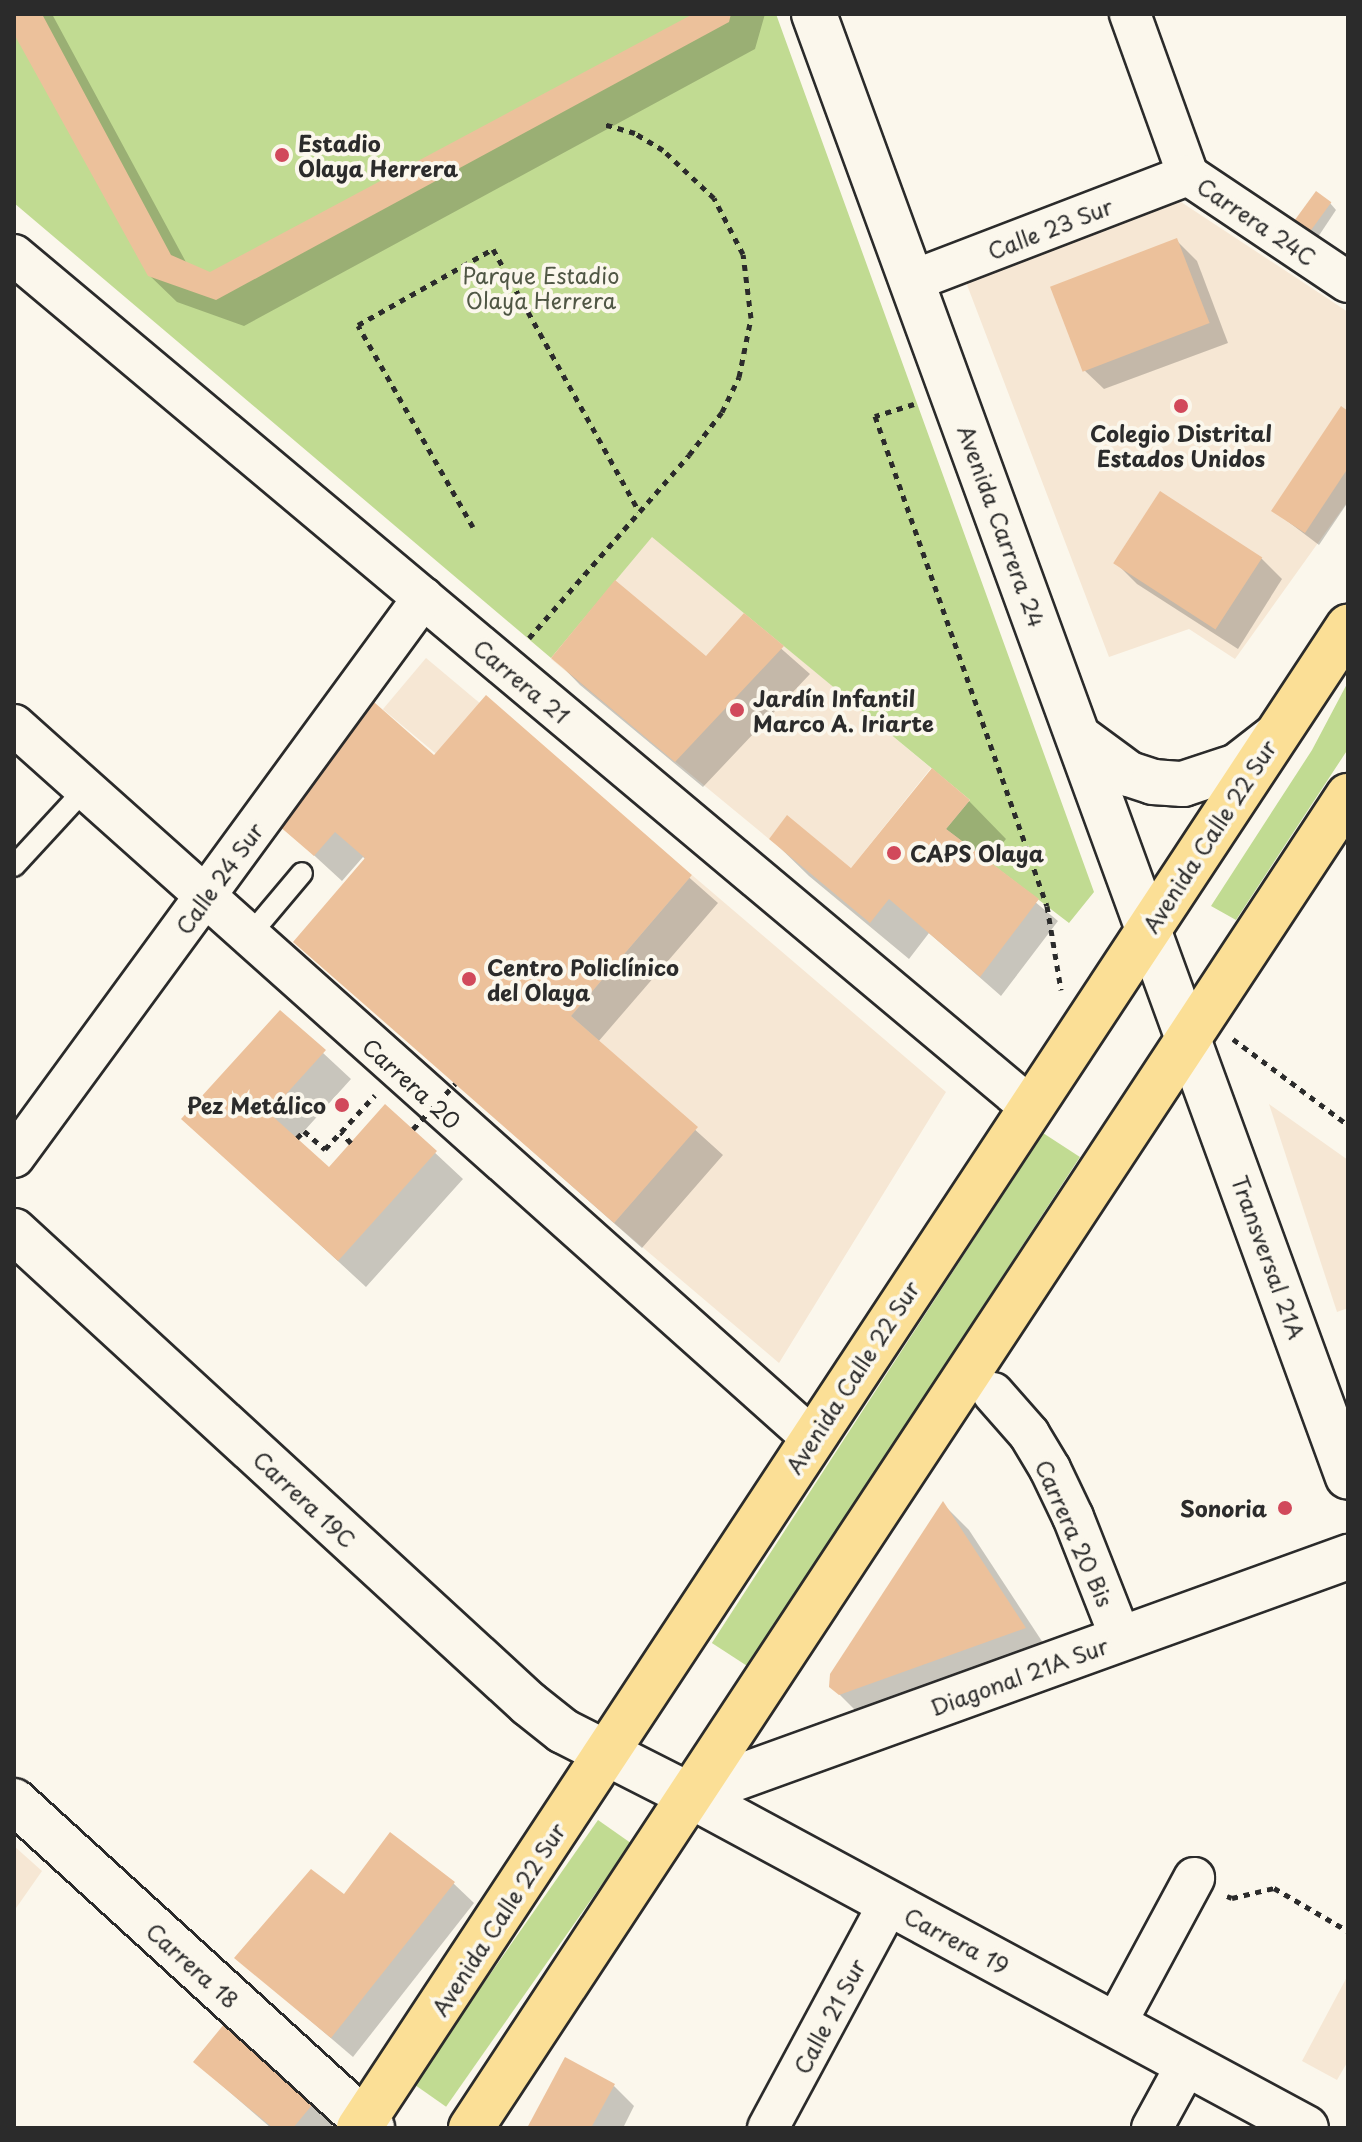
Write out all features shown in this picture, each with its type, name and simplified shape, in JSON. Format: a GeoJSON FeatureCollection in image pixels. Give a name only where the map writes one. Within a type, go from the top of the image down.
{"type":"FeatureCollection","features":[{"type":"Feature","properties":{"kind":"main road","name":"Avenida Carrera 24"},"geometry":{"type":"LineString","coordinates":[[814,14],[1149,926],[1209,1037]]}},
{"type":"Feature","properties":{"kind":"main road","name":"Avenida Calle 22 Sur"},"geometry":{"type":"LineString","coordinates":[[365,2125],[812,1438],[1348,627]]}},
{"type":"Feature","properties":{"kind":"main road"},"geometry":{"type":"LineString","coordinates":[[1080,738],[1129,774],[1153,782],[1183,784],[1237,766],[1273,738]]}},
{"type":"Feature","properties":{"kind":"main road"},"geometry":{"type":"LineString","coordinates":[[471,2128],[689,1795],[1209,1037],[1348,796]]}},
{"type":"Feature","properties":{"kind":"main road","name":"Transversal 21A"},"geometry":{"type":"LineString","coordinates":[[1209,1037],[1348,1477]]}},
{"type":"Feature","properties":{"kind":"main road","name":"Carrera 19C"},"geometry":{"type":"LineString","coordinates":[[14,1231],[529,1704],[563,1731],[608,1751]]}},
{"type":"Feature","properties":{"kind":"main road","name":"Diagonal 21A Sur"},"geometry":{"type":"LineString","coordinates":[[689,1795],[1348,1557]]}},
{"type":"Feature","properties":{"kind":"main road","name":"Carrera 19"},"geometry":{"type":"LineString","coordinates":[[608,1751],[1306,2128]]}},
{"type":"Feature","properties":{"kind":"main road","name":"Carrera 18"},"geometry":{"type":"LineString","coordinates":[[14,1801],[365,2125]]}},
{"type":"Feature","properties":{"kind":"street","name":"Carrera 24C"},"geometry":{"type":"LineString","coordinates":[[1130,14],[1188,175],[1348,282]]}},
{"type":"Feature","properties":{"kind":"street","name":"Calle 23 Sur"},"geometry":{"type":"LineString","coordinates":[[912,281],[1188,175]]}},
{"type":"Feature","properties":{"kind":"street","name":"Carrera 21"},"geometry":{"type":"LineString","coordinates":[[14,255],[1030,1107]]}},
{"type":"Feature","properties":{"kind":"street","name":"Calle 24 Sur"},"geometry":{"type":"LineString","coordinates":[[14,1157],[423,598]]}},
{"type":"Feature","properties":{"kind":"street","name":"Carrera 20"},"geometry":{"type":"LineString","coordinates":[[14,725],[396,1070],[812,1438]]}},
{"type":"Feature","properties":{"kind":"street","name":"Carrera 20 Bis"},"geometry":{"type":"LineString","coordinates":[[993,1393],[1029,1434],[1050,1469],[1073,1517],[1121,1639]]}},
{"type":"Feature","properties":{"kind":"street"},"geometry":{"type":"LineString","coordinates":[[1115,2025],[1194,1878]]}},
{"type":"Feature","properties":{"kind":"street","name":"Calle 21 Sur"},"geometry":{"type":"LineString","coordinates":[[768,2128],[889,1903]]}},
{"type":"Feature","properties":{"kind":"street"},"geometry":{"type":"LineString","coordinates":[[1152,2128],[1187,2064]]}},
{"type":"Feature","properties":{"kind":"lane"},"geometry":{"type":"LineString","coordinates":[[15,862],[85,789]]}},
{"type":"Feature","properties":{"kind":"lane"},"geometry":{"type":"LineString","coordinates":[[249,936],[302,873]]}},
{"type":"Feature","properties":{"kind":"path"},"geometry":{"type":"LineString","coordinates":[[505,667],[722,412],[739,377],[751,318],[749,283],[737,240],[714,198],[663,150],[635,133],[601,123]]}},
{"type":"Feature","properties":{"kind":"path"},"geometry":{"type":"LineString","coordinates":[[473,527],[358,325],[493,249],[639,511]]}},
{"type":"Feature","properties":{"kind":"path"},"geometry":{"type":"LineString","coordinates":[[919,402],[875,416],[1047,906],[1063,1001]]}},
{"type":"Feature","properties":{"kind":"path"},"geometry":{"type":"LineString","coordinates":[[1209,1037],[1348,1125]]}},
{"type":"Feature","properties":{"kind":"path"},"geometry":{"type":"LineString","coordinates":[[297,1138],[304,1131],[325,1149],[396,1070]]}},
{"type":"Feature","properties":{"kind":"path"},"geometry":{"type":"LineString","coordinates":[[413,1129],[455,1084]]}},
{"type":"Feature","properties":{"kind":"path"},"geometry":{"type":"LineString","coordinates":[[341,1132],[351,1143]]}},
{"type":"Feature","properties":{"kind":"path"},"geometry":{"type":"LineString","coordinates":[[1194,1878],[1232,1898],[1274,1888],[1348,1931]]}},
{"type":"Feature","properties":{"kind":"shaded area","name":"Colegio Distrital Estados Unidos"},"geometry":{"type":"Polygon","coordinates":[[[1178,200],[1348,312],[1348,501],[1235,659],[1189,629],[1109,657],[964,277],[1178,200]]]}},
{"type":"Feature","properties":{"kind":"shaded area","name":"Jardín Infantil Marco A. Iriarte"},"geometry":{"type":"Polygon","coordinates":[[[652,536],[931,768],[851,868],[787,816],[769,839],[551,659],[652,536]]]}},
{"type":"Feature","properties":{"kind":"shaded area"},"geometry":{"type":"Polygon","coordinates":[[[426,658],[480,703],[437,754],[383,709],[426,658]]]}},
{"type":"Feature","properties":{"kind":"shaded area"},"geometry":{"type":"Polygon","coordinates":[[[692,875],[946,1092],[779,1363],[614,1223],[697,1127],[571,1016],[692,875]]]}},
{"type":"Feature","properties":{"kind":"shaded area"},"geometry":{"type":"Polygon","coordinates":[[[1269,1104],[1348,1160],[1348,1308],[1337,1312],[1269,1104]]]}},
{"type":"Feature","properties":{"kind":"shaded area"},"geometry":{"type":"Polygon","coordinates":[[[14,1846],[42,1871],[14,1911],[14,1846]]]}},
{"type":"Feature","properties":{"kind":"shaded area"},"geometry":{"type":"Polygon","coordinates":[[[1348,1975],[1348,2061],[1337,2080],[1302,2061],[1348,1975]]]}},
{"type":"Feature","properties":{"kind":"green space","name":"Parque Estadio Olaya Herrera"},"geometry":{"type":"Polygon","coordinates":[[[14,14],[776,14],[1094,892],[1069,923],[946,829],[970,800],[652,537],[551,658],[14,203],[14,14]]]}},
{"type":"Feature","properties":{"kind":"green space"},"geometry":{"type":"Polygon","coordinates":[[[1348,682],[1348,749],[1236,920],[1211,906],[1312,750],[1348,682]]]}},
{"type":"Feature","properties":{"kind":"green space"},"geometry":{"type":"Polygon","coordinates":[[[1043,1133],[1080,1157],[749,1667],[712,1643],[1043,1133]]]}},
{"type":"Feature","properties":{"kind":"green space"},"geometry":{"type":"Polygon","coordinates":[[[598,1820],[631,1843],[446,2107],[413,2084],[598,1820]]]}},
{"type":"Feature","properties":{"kind":"building"},"geometry":{"type":"Polygon","coordinates":[[[14,14],[42,14],[171,255],[210,272],[693,14],[731,14],[729,22],[216,300],[148,276],[14,34],[14,14]]]}},
{"type":"Feature","properties":{"kind":"building"},"geometry":{"type":"Polygon","coordinates":[[[1316,191],[1331,202],[1308,235],[1292,223],[1316,191]]]}},
{"type":"Feature","properties":{"kind":"building"},"geometry":{"type":"Polygon","coordinates":[[[1177,238],[1210,323],[1083,372],[1050,287],[1177,238]]]}},
{"type":"Feature","properties":{"kind":"building"},"geometry":{"type":"Polygon","coordinates":[[[1341,406],[1348,411],[1348,468],[1305,533],[1271,511],[1341,406]]]}},
{"type":"Feature","properties":{"kind":"building"},"geometry":{"type":"Polygon","coordinates":[[[1160,491],[1262,557],[1215,630],[1113,563],[1160,491]]]}},
{"type":"Feature","properties":{"kind":"building"},"geometry":{"type":"Polygon","coordinates":[[[615,580],[706,656],[744,613],[784,646],[675,762],[551,658],[615,580]]]}},
{"type":"Feature","properties":{"kind":"building","name":"Centro Policlínico del Olaya"},"geometry":{"type":"Polygon","coordinates":[[[366,695],[434,755],[486,695],[692,875],[571,1016],[698,1127],[614,1223],[293,942],[365,858],[335,832],[314,856],[278,825],[303,796],[288,784],[366,695]]]}},
{"type":"Feature","properties":{"kind":"building"},"geometry":{"type":"Polygon","coordinates":[[[932,768],[970,800],[946,829],[1039,899],[980,977],[889,899],[870,923],[769,839],[787,815],[851,868],[932,768]]]}},
{"type":"Feature","properties":{"kind":"building"},"geometry":{"type":"Polygon","coordinates":[[[280,1010],[326,1050],[269,1113],[329,1167],[385,1104],[437,1151],[338,1261],[181,1119],[280,1010]]]}},
{"type":"Feature","properties":{"kind":"building"},"geometry":{"type":"Polygon","coordinates":[[[943,1501],[1026,1628],[839,1695],[829,1687],[830,1674],[943,1501]]]}},
{"type":"Feature","properties":{"kind":"building"},"geometry":{"type":"Polygon","coordinates":[[[390,1832],[455,1882],[331,2038],[234,1958],[311,1869],[344,1894],[390,1832]]]}},
{"type":"Feature","properties":{"kind":"building"},"geometry":{"type":"Polygon","coordinates":[[[225,2023],[317,2099],[293,2128],[273,2128],[193,2062],[225,2023]]]}},
{"type":"Feature","properties":{"kind":"building"},"geometry":{"type":"Polygon","coordinates":[[[565,2057],[615,2084],[591,2128],[527,2128],[565,2057]]]}},
{"type":"Feature","properties":{"kind":"place","name":"Estadio Olaya Herrera"},"geometry":{"type":"Point","coordinates":[282,155]}},
{"type":"Feature","properties":{"kind":"place","name":"Colegio Distrital Estados Unidos"},"geometry":{"type":"Point","coordinates":[1181,406]}},
{"type":"Feature","properties":{"kind":"place","name":"Jardín Infantil Marco A. Iriarte"},"geometry":{"type":"Point","coordinates":[737,710]}},
{"type":"Feature","properties":{"kind":"place","name":"CAPS Olaya"},"geometry":{"type":"Point","coordinates":[894,853]}},
{"type":"Feature","properties":{"kind":"place","name":"Centro Policlínico del Olaya"},"geometry":{"type":"Point","coordinates":[469,979]}},
{"type":"Feature","properties":{"kind":"place","name":"Pez Metálico"},"geometry":{"type":"Point","coordinates":[342,1105]}},
{"type":"Feature","properties":{"kind":"place","name":"Sonoria"},"geometry":{"type":"Point","coordinates":[1285,1508]}}]}
